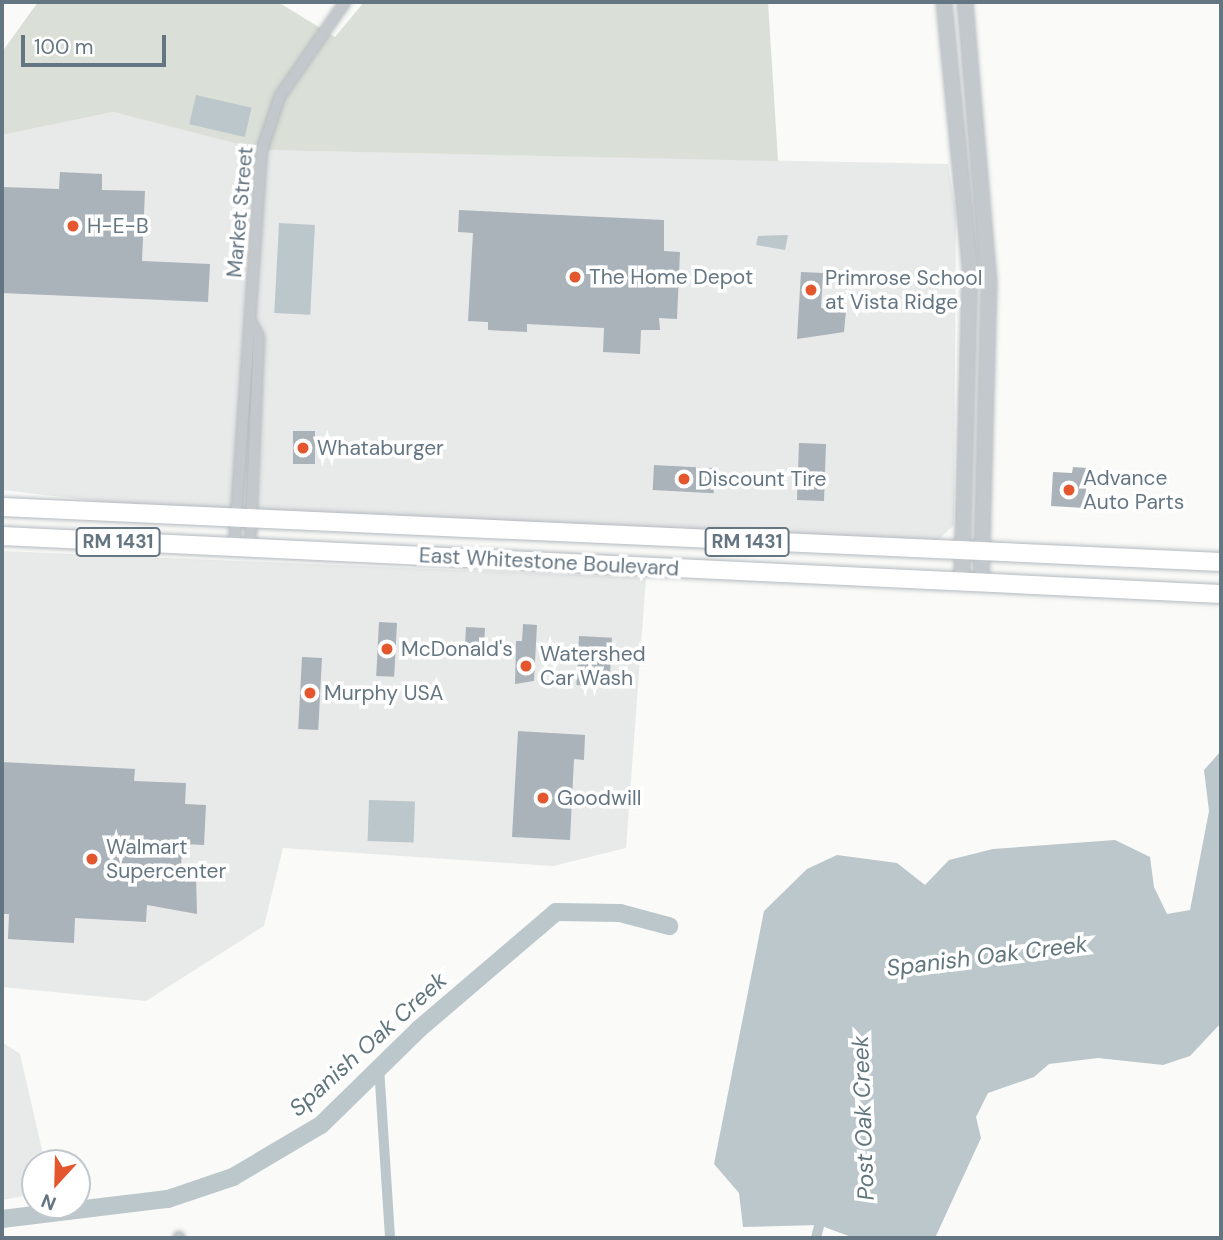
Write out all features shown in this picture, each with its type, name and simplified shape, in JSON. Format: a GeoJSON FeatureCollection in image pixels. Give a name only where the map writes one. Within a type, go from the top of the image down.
{"type":"FeatureCollection","features":[{"type":"Feature","properties":{"kind":"main road","name":"East Whitestone Boulevard"},"geometry":{"type":"LineString","coordinates":[[2,507],[1221,562]]}},
{"type":"Feature","properties":{"kind":"main road"},"geometry":{"type":"LineString","coordinates":[[2,515],[38,517],[59,510]]}},
{"type":"Feature","properties":{"kind":"main road","name":"East Whitestone Boulevard"},"geometry":{"type":"LineString","coordinates":[[2,536],[981,580],[1221,594]]}},
{"type":"Feature","properties":{"kind":"street","name":"Market Street"},"geometry":{"type":"LineString","coordinates":[[242,548],[251,322],[267,130],[298,64],[345,2]]}},
{"type":"Feature","properties":{"kind":"street"},"geometry":{"type":"LineString","coordinates":[[944,2],[970,266],[972,551],[981,580]]}},
{"type":"Feature","properties":{"kind":"street"},"geometry":{"type":"LineString","coordinates":[[962,580],[972,551],[989,282],[965,2]]}},
{"type":"Feature","properties":{"kind":"street","name":"Market Street"},"geometry":{"type":"LineString","coordinates":[[242,548],[259,337],[251,322]]}},
{"type":"Feature","properties":{"kind":"shaded area"},"geometry":{"type":"Polygon","coordinates":[[[38,2],[278,2],[335,37],[364,2],[768,2],[778,161],[262,150],[113,112],[2,135],[2,52],[38,2]]]}},
{"type":"Feature","properties":{"kind":"shaded area"},"geometry":{"type":"Polygon","coordinates":[[[113,112],[262,150],[948,164],[956,213],[954,525],[938,540],[114,503],[2,490],[2,135],[113,112]]]}},
{"type":"Feature","properties":{"kind":"shaded area"},"geometry":{"type":"Polygon","coordinates":[[[2,551],[646,578],[626,848],[553,866],[283,848],[264,926],[146,1001],[2,987],[2,551]]]}},
{"type":"Feature","properties":{"kind":"shaded area"},"geometry":{"type":"Polygon","coordinates":[[[2,1042],[20,1054],[42,1149],[21,1149],[21,1197],[2,1200],[2,1042]]]}},
{"type":"Feature","properties":{"kind":"water"},"geometry":{"type":"Polygon","coordinates":[[[196,95],[252,108],[245,137],[189,124],[196,95]]]}},
{"type":"Feature","properties":{"kind":"water"},"geometry":{"type":"Polygon","coordinates":[[[279,223],[315,225],[310,315],[274,313],[279,223]]]}},
{"type":"Feature","properties":{"kind":"water"},"geometry":{"type":"Polygon","coordinates":[[[788,235],[785,250],[756,245],[758,236],[788,235]]]}},
{"type":"Feature","properties":{"kind":"water","name":"Post Oak Creek"},"geometry":{"type":"Polygon","coordinates":[[[1221,751],[1221,1023],[1190,1056],[1163,1065],[1098,1058],[1049,1064],[1034,1077],[988,1093],[976,1117],[981,1138],[935,1238],[854,1238],[819,1225],[743,1227],[739,1193],[714,1164],[764,911],[807,869],[837,855],[897,863],[925,885],[949,860],[993,849],[1115,840],[1150,857],[1154,887],[1167,914],[1190,910],[1209,811],[1204,770],[1221,751]]]}},
{"type":"Feature","properties":{"kind":"water"},"geometry":{"type":"Polygon","coordinates":[[[369,800],[415,802],[414,843],[368,841],[369,800]]]}},
{"type":"Feature","properties":{"kind":"building","name":"H-E-B"},"geometry":{"type":"Polygon","coordinates":[[[60,172],[102,174],[102,190],[145,191],[142,261],[210,264],[208,302],[2,293],[2,187],[59,189],[60,172]]]}},
{"type":"Feature","properties":{"kind":"building","name":"The Home Depot"},"geometry":{"type":"Polygon","coordinates":[[[459,210],[664,220],[664,251],[680,252],[677,319],[659,318],[660,330],[641,330],[640,354],[603,352],[604,328],[527,324],[527,332],[488,330],[488,322],[468,321],[473,233],[458,232],[459,210]]]}},
{"type":"Feature","properties":{"kind":"building","name":"Primrose School at Vista Ridge"},"geometry":{"type":"Polygon","coordinates":[[[801,272],[823,273],[821,308],[846,310],[844,332],[797,339],[801,272]]]}},
{"type":"Feature","properties":{"kind":"building","name":"Whataburger"},"geometry":{"type":"Polygon","coordinates":[[[293,431],[315,431],[315,464],[293,464],[293,431]]]}},
{"type":"Feature","properties":{"kind":"building"},"geometry":{"type":"Polygon","coordinates":[[[799,443],[826,444],[824,501],[797,500],[799,443]]]}},
{"type":"Feature","properties":{"kind":"building","name":"Discount Tire"},"geometry":{"type":"Polygon","coordinates":[[[654,465],[715,468],[714,493],[653,490],[654,465]]]}},
{"type":"Feature","properties":{"kind":"building","name":"Advance Auto Parts"},"geometry":{"type":"Polygon","coordinates":[[[1073,467],[1087,468],[1085,508],[1051,506],[1053,472],[1072,473],[1073,467]]]}},
{"type":"Feature","properties":{"kind":"building","name":"McDonald's"},"geometry":{"type":"Polygon","coordinates":[[[379,622],[397,623],[394,677],[376,676],[379,622]]]}},
{"type":"Feature","properties":{"kind":"building","name":"Watershed Car Wash"},"geometry":{"type":"Polygon","coordinates":[[[523,624],[537,625],[534,681],[515,684],[516,641],[522,641],[523,624]]]}},
{"type":"Feature","properties":{"kind":"building"},"geometry":{"type":"Polygon","coordinates":[[[466,627],[485,628],[483,658],[464,657],[466,627]]]}},
{"type":"Feature","properties":{"kind":"building"},"geometry":{"type":"Polygon","coordinates":[[[579,636],[612,638],[609,687],[576,685],[579,636]]]}},
{"type":"Feature","properties":{"kind":"building","name":"Murphy USA"},"geometry":{"type":"Polygon","coordinates":[[[302,657],[322,658],[318,730],[298,729],[302,657]]]}},
{"type":"Feature","properties":{"kind":"building","name":"Goodwill"},"geometry":{"type":"Polygon","coordinates":[[[518,731],[585,735],[584,760],[574,759],[570,840],[512,837],[518,731]]]}},
{"type":"Feature","properties":{"kind":"building","name":"Walmart Supercenter"},"geometry":{"type":"Polygon","coordinates":[[[2,762],[135,769],[134,781],[186,783],[185,804],[206,805],[204,845],[182,844],[181,873],[196,874],[197,914],[147,905],[146,922],[75,918],[74,943],[8,939],[9,914],[2,914],[2,762]]]}},
{"type":"Feature","properties":{"kind":"waterway","name":"Spanish Oak Creek"},"geometry":{"type":"LineString","coordinates":[[2,1219],[168,1199],[233,1177],[321,1125],[419,1029],[556,912],[620,913],[669,926]]}},
{"type":"Feature","properties":{"kind":"waterway"},"geometry":{"type":"LineString","coordinates":[[379,1067],[390,1238]]}},
{"type":"Feature","properties":{"kind":"waterway"},"geometry":{"type":"LineString","coordinates":[[816,1238],[822,1214]]}},
{"type":"Feature","properties":{"kind":"place","name":"H-E-B"},"geometry":{"type":"Point","coordinates":[73,226]}},
{"type":"Feature","properties":{"kind":"place","name":"The Home Depot"},"geometry":{"type":"Point","coordinates":[575,277]}},
{"type":"Feature","properties":{"kind":"place","name":"Primrose School at Vista Ridge"},"geometry":{"type":"Point","coordinates":[811,290]}},
{"type":"Feature","properties":{"kind":"place","name":"Whataburger"},"geometry":{"type":"Point","coordinates":[303,448]}},
{"type":"Feature","properties":{"kind":"place","name":"Discount Tire"},"geometry":{"type":"Point","coordinates":[684,479]}},
{"type":"Feature","properties":{"kind":"place","name":"Advance Auto Parts"},"geometry":{"type":"Point","coordinates":[1069,490]}},
{"type":"Feature","properties":{"kind":"place","name":"McDonald's"},"geometry":{"type":"Point","coordinates":[387,649]}},
{"type":"Feature","properties":{"kind":"place","name":"Watershed Car Wash"},"geometry":{"type":"Point","coordinates":[526,666]}},
{"type":"Feature","properties":{"kind":"place","name":"Murphy USA"},"geometry":{"type":"Point","coordinates":[310,693]}},
{"type":"Feature","properties":{"kind":"place","name":"Goodwill"},"geometry":{"type":"Point","coordinates":[543,798]}},
{"type":"Feature","properties":{"kind":"place","name":"Walmart Supercenter"},"geometry":{"type":"Point","coordinates":[92,859]}}]}
